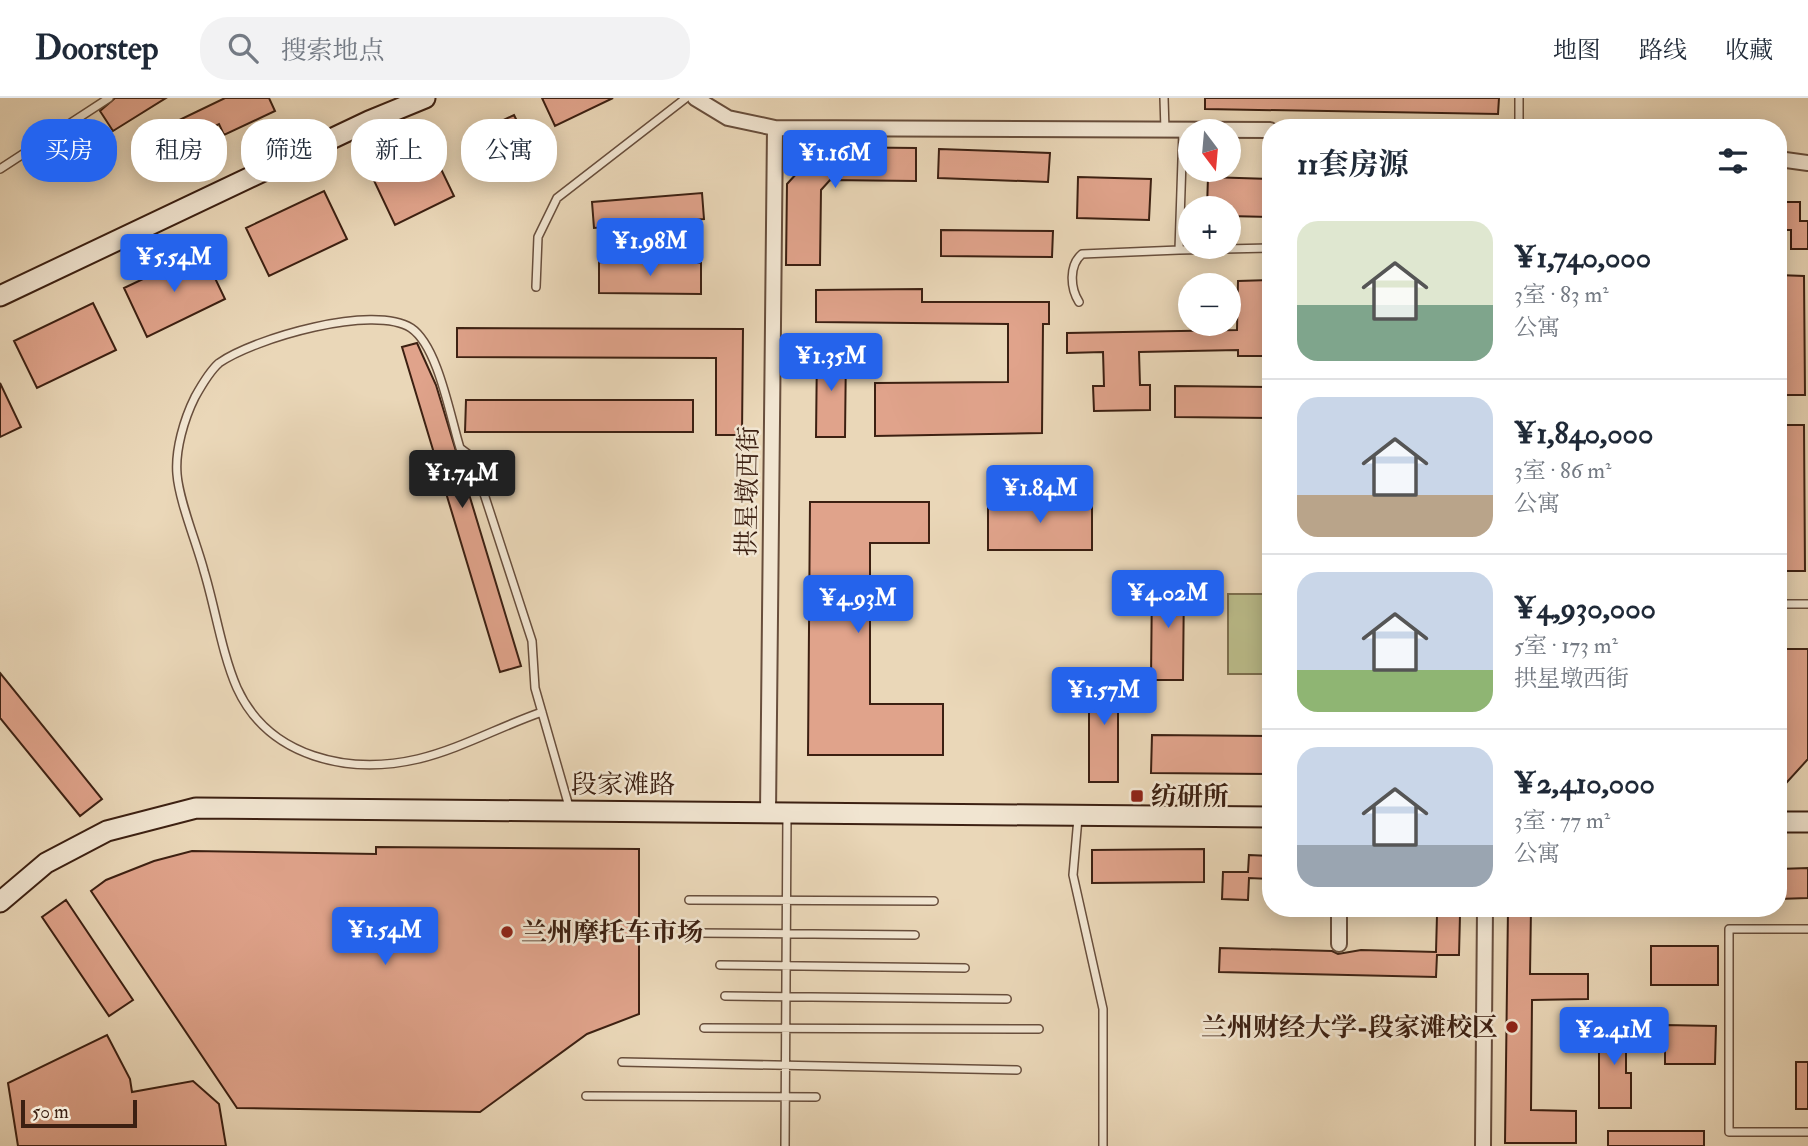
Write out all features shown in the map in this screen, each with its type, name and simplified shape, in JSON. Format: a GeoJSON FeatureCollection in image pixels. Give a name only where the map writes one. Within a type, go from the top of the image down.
{"type":"FeatureCollection","features":[{"type":"Feature","properties":{"kind":"main road"},"geometry":{"type":"LineString","coordinates":[[0,296],[369,121],[425,98]]}},
{"type":"Feature","properties":{"kind":"main road","name":"段家滩路"},"geometry":{"type":"LineString","coordinates":[[0,902],[46,863],[107,831],[195,808],[1262,817]]}},
{"type":"Feature","properties":{"kind":"main road"},"geometry":{"type":"LineString","coordinates":[[1787,822],[1808,822]]}},
{"type":"Feature","properties":{"kind":"street"},"geometry":{"type":"LineString","coordinates":[[695,98],[728,118],[775,128],[1178,130]]}},
{"type":"Feature","properties":{"kind":"street","name":"拱星墩西街"},"geometry":{"type":"LineString","coordinates":[[775,128],[777,812]]}},
{"type":"Feature","properties":{"kind":"street"},"geometry":{"type":"LineString","coordinates":[[1241,130],[1262,130]]}},
{"type":"Feature","properties":{"kind":"street"},"geometry":{"type":"LineString","coordinates":[[1787,160],[1808,163]]}},
{"type":"Feature","properties":{"kind":"street"},"geometry":{"type":"LineString","coordinates":[[1339,917],[1339,944]]}},
{"type":"Feature","properties":{"kind":"street"},"geometry":{"type":"LineString","coordinates":[[1483,1146],[1485,917]]}},
{"type":"Feature","properties":{"kind":"lane"},"geometry":{"type":"LineString","coordinates":[[0,169],[109,98]]}},
{"type":"Feature","properties":{"kind":"lane"},"geometry":{"type":"LineString","coordinates":[[536,287],[538,237],[557,198],[686,98]]}},
{"type":"Feature","properties":{"kind":"lane"},"geometry":{"type":"LineString","coordinates":[[1164,98],[1165,130]]}},
{"type":"Feature","properties":{"kind":"lane"},"geometry":{"type":"LineString","coordinates":[[1519,98],[1519,119]]}},
{"type":"Feature","properties":{"kind":"lane"},"geometry":{"type":"LineString","coordinates":[[1241,249],[1262,248]]}},
{"type":"Feature","properties":{"kind":"lane"},"geometry":{"type":"LineString","coordinates":[[1079,302],[1073,280],[1075,262],[1082,254],[1178,250]]}},
{"type":"Feature","properties":{"kind":"lane"},"geometry":{"type":"LineString","coordinates":[[542,712],[419,758],[370,765],[321,760],[286,745],[257,720],[237,688],[177,474],[181,434],[195,397],[218,364],[278,336],[368,318],[390,319],[411,329],[428,345],[460,448],[472,457],[532,641],[535,688],[571,810]]}},
{"type":"Feature","properties":{"kind":"lane"},"geometry":{"type":"LineString","coordinates":[[1787,604],[1808,604]]}},
{"type":"Feature","properties":{"kind":"lane"},"geometry":{"type":"LineString","coordinates":[[777,812],[786,901],[785,1146]]}},
{"type":"Feature","properties":{"kind":"lane"},"geometry":{"type":"LineString","coordinates":[[1078,815],[1073,875],[1103,1009],[1103,1146]]}},
{"type":"Feature","properties":{"kind":"lane"},"geometry":{"type":"LineString","coordinates":[[689,900],[934,901]]}},
{"type":"Feature","properties":{"kind":"lane"},"geometry":{"type":"LineString","coordinates":[[1808,929],[1729,929],[1729,1132],[1808,1132]]}},
{"type":"Feature","properties":{"kind":"lane"},"geometry":{"type":"LineString","coordinates":[[696,933],[915,935]]}},
{"type":"Feature","properties":{"kind":"lane"},"geometry":{"type":"LineString","coordinates":[[720,965],[965,968]]}},
{"type":"Feature","properties":{"kind":"lane"},"geometry":{"type":"LineString","coordinates":[[724,996],[1007,999]]}},
{"type":"Feature","properties":{"kind":"lane"},"geometry":{"type":"LineString","coordinates":[[704,1028],[1040,1029]]}},
{"type":"Feature","properties":{"kind":"lane"},"geometry":{"type":"LineString","coordinates":[[622,1062],[1017,1070]]}},
{"type":"Feature","properties":{"kind":"lane"},"geometry":{"type":"LineString","coordinates":[[586,1096],[816,1097]]}},
{"type":"Feature","properties":{"kind":"green space"},"geometry":{"type":"Polygon","coordinates":[[[1228,594],[1262,594],[1262,674],[1228,674],[1228,594]]]}},
{"type":"Feature","properties":{"kind":"building"},"geometry":{"type":"Polygon","coordinates":[[[115,98],[166,98],[117,129],[117,119],[105,119],[100,111],[115,98]]]}},
{"type":"Feature","properties":{"kind":"building"},"geometry":{"type":"Polygon","coordinates":[[[225,98],[269,98],[275,111],[258,119],[241,119],[241,127],[227,134],[227,119],[181,119],[225,98]]]}},
{"type":"Feature","properties":{"kind":"building"},"geometry":{"type":"Polygon","coordinates":[[[542,98],[613,98],[557,125],[557,119],[552,119],[542,98]]]}},
{"type":"Feature","properties":{"kind":"building"},"geometry":{"type":"Polygon","coordinates":[[[1205,98],[1499,98],[1498,114],[1205,109],[1205,98]]]}},
{"type":"Feature","properties":{"kind":"building"},"geometry":{"type":"Polygon","coordinates":[[[821,147],[916,148],[916,181],[830,180],[821,190],[820,265],[786,265],[787,184],[821,147]]]}},
{"type":"Feature","properties":{"kind":"building"},"geometry":{"type":"Polygon","coordinates":[[[939,149],[1050,153],[1048,182],[938,178],[939,149]]]}},
{"type":"Feature","properties":{"kind":"building"},"geometry":{"type":"Polygon","coordinates":[[[1078,177],[1151,179],[1149,220],[1077,218],[1078,177]]]}},
{"type":"Feature","properties":{"kind":"building"},"geometry":{"type":"Polygon","coordinates":[[[1262,179],[1262,217],[1241,216],[1241,196],[1207,196],[1208,182],[1262,179]]]}},
{"type":"Feature","properties":{"kind":"building"},"geometry":{"type":"Polygon","coordinates":[[[447,181],[454,196],[395,225],[375,182],[447,181]]]}},
{"type":"Feature","properties":{"kind":"building"},"geometry":{"type":"Polygon","coordinates":[[[324,191],[347,239],[269,276],[246,228],[324,191]]]}},
{"type":"Feature","properties":{"kind":"building"},"geometry":{"type":"Polygon","coordinates":[[[702,193],[704,219],[594,228],[592,202],[702,193]]]}},
{"type":"Feature","properties":{"kind":"building"},"geometry":{"type":"Polygon","coordinates":[[[1787,202],[1800,202],[1800,221],[1808,221],[1808,249],[1791,249],[1791,230],[1787,230],[1787,202]]]}},
{"type":"Feature","properties":{"kind":"building"},"geometry":{"type":"Polygon","coordinates":[[[941,230],[1053,231],[1052,257],[941,256],[941,230]]]}},
{"type":"Feature","properties":{"kind":"building"},"geometry":{"type":"Polygon","coordinates":[[[202,251],[225,299],[147,337],[124,288],[202,251]]]}},
{"type":"Feature","properties":{"kind":"building"},"geometry":{"type":"Polygon","coordinates":[[[599,262],[701,263],[701,294],[599,293],[599,262]]]}},
{"type":"Feature","properties":{"kind":"building"},"geometry":{"type":"Polygon","coordinates":[[[1787,275],[1804,276],[1805,395],[1787,395],[1787,275]]]}},
{"type":"Feature","properties":{"kind":"building"},"geometry":{"type":"Polygon","coordinates":[[[1262,280],[1262,356],[1238,356],[1238,350],[1139,352],[1140,385],[1150,385],[1150,410],[1094,411],[1093,386],[1104,386],[1103,352],[1067,353],[1067,333],[1178,331],[1178,336],[1241,336],[1241,281],[1262,280]]]}},
{"type":"Feature","properties":{"kind":"building"},"geometry":{"type":"Polygon","coordinates":[[[922,289],[922,302],[1049,302],[1049,324],[1043,324],[1042,433],[875,436],[875,383],[1008,382],[1008,324],[816,322],[816,290],[922,289]]]}},
{"type":"Feature","properties":{"kind":"building"},"geometry":{"type":"Polygon","coordinates":[[[93,303],[116,350],[37,388],[14,341],[93,303]]]}},
{"type":"Feature","properties":{"kind":"building"},"geometry":{"type":"Polygon","coordinates":[[[457,328],[743,329],[742,435],[716,435],[716,358],[457,357],[457,328]]]}},
{"type":"Feature","properties":{"kind":"building"},"geometry":{"type":"Polygon","coordinates":[[[417,343],[436,385],[521,666],[500,672],[402,347],[417,343]]]}},
{"type":"Feature","properties":{"kind":"building"},"geometry":{"type":"Polygon","coordinates":[[[817,349],[846,349],[845,437],[816,437],[817,349]]]}},
{"type":"Feature","properties":{"kind":"building"},"geometry":{"type":"Polygon","coordinates":[[[0,383],[21,427],[0,437],[0,383]]]}},
{"type":"Feature","properties":{"kind":"building"},"geometry":{"type":"Polygon","coordinates":[[[1175,386],[1262,387],[1262,418],[1175,417],[1175,386]]]}},
{"type":"Feature","properties":{"kind":"building"},"geometry":{"type":"Polygon","coordinates":[[[466,400],[693,400],[693,432],[465,432],[466,400]]]}},
{"type":"Feature","properties":{"kind":"building"},"geometry":{"type":"Polygon","coordinates":[[[1787,425],[1804,425],[1805,571],[1787,571],[1787,425]]]}},
{"type":"Feature","properties":{"kind":"building"},"geometry":{"type":"Polygon","coordinates":[[[988,500],[1092,500],[1092,550],[988,550],[988,500]]]}},
{"type":"Feature","properties":{"kind":"building"},"geometry":{"type":"Polygon","coordinates":[[[810,502],[929,502],[929,543],[870,543],[870,704],[943,704],[943,755],[808,755],[810,502]]]}},
{"type":"Feature","properties":{"kind":"building"},"geometry":{"type":"Polygon","coordinates":[[[1152,580],[1184,580],[1183,680],[1151,680],[1152,580]]]}},
{"type":"Feature","properties":{"kind":"building"},"geometry":{"type":"Polygon","coordinates":[[[1787,649],[1808,649],[1808,759],[1787,782],[1787,649]]]}},
{"type":"Feature","properties":{"kind":"building"},"geometry":{"type":"Polygon","coordinates":[[[1089,672],[1118,672],[1118,782],[1089,782],[1089,672]]]}},
{"type":"Feature","properties":{"kind":"building"},"geometry":{"type":"Polygon","coordinates":[[[0,673],[102,799],[80,816],[0,718],[0,673]]]}},
{"type":"Feature","properties":{"kind":"building"},"geometry":{"type":"Polygon","coordinates":[[[1152,735],[1262,736],[1262,774],[1151,773],[1152,735]]]}},
{"type":"Feature","properties":{"kind":"building"},"geometry":{"type":"Polygon","coordinates":[[[376,847],[639,849],[639,1014],[587,1034],[480,1112],[237,1108],[91,891],[106,880],[154,861],[192,851],[376,854],[376,847]]]}},
{"type":"Feature","properties":{"kind":"building"},"geometry":{"type":"Polygon","coordinates":[[[1204,849],[1204,882],[1092,883],[1092,850],[1204,849]]]}},
{"type":"Feature","properties":{"kind":"building"},"geometry":{"type":"Polygon","coordinates":[[[1249,855],[1262,856],[1262,879],[1249,878],[1248,900],[1222,899],[1223,872],[1248,872],[1249,855]]]}},
{"type":"Feature","properties":{"kind":"building"},"geometry":{"type":"Polygon","coordinates":[[[1808,868],[1808,898],[1787,899],[1787,869],[1808,868]]]}},
{"type":"Feature","properties":{"kind":"building"},"geometry":{"type":"Polygon","coordinates":[[[66,900],[133,1000],[109,1016],[42,917],[66,900]]]}},
{"type":"Feature","properties":{"kind":"building"},"geometry":{"type":"Polygon","coordinates":[[[1437,917],[1460,917],[1459,955],[1437,955],[1436,977],[1219,972],[1220,948],[1332,951],[1338,954],[1361,950],[1436,952],[1437,917]]]}},
{"type":"Feature","properties":{"kind":"building"},"geometry":{"type":"Polygon","coordinates":[[[1508,917],[1531,917],[1530,974],[1588,974],[1588,999],[1532,1000],[1531,1110],[1576,1111],[1576,1143],[1505,1143],[1508,917]]]}},
{"type":"Feature","properties":{"kind":"building"},"geometry":{"type":"Polygon","coordinates":[[[1651,946],[1718,946],[1718,985],[1651,985],[1651,946]]]}},
{"type":"Feature","properties":{"kind":"building"},"geometry":{"type":"Polygon","coordinates":[[[1599,1023],[1626,1023],[1626,1073],[1631,1073],[1631,1108],[1599,1108],[1599,1023]]]}},
{"type":"Feature","properties":{"kind":"building"},"geometry":{"type":"Polygon","coordinates":[[[1665,1025],[1716,1026],[1715,1064],[1665,1064],[1665,1025]]]}},
{"type":"Feature","properties":{"kind":"building"},"geometry":{"type":"Polygon","coordinates":[[[107,1035],[130,1079],[132,1092],[193,1081],[219,1104],[226,1146],[18,1146],[8,1083],[107,1035]]]}},
{"type":"Feature","properties":{"kind":"building"},"geometry":{"type":"Polygon","coordinates":[[[1796,1062],[1808,1062],[1808,1109],[1796,1109],[1796,1062]]]}},
{"type":"Feature","properties":{"kind":"building"},"geometry":{"type":"Polygon","coordinates":[[[1608,1131],[1704,1131],[1704,1146],[1608,1146],[1608,1131]]]}},
{"type":"Feature","properties":{"kind":"place","name":"纺研所"},"geometry":{"type":"Point","coordinates":[1137,796]}},
{"type":"Feature","properties":{"kind":"place","name":"兰州摩托车市场"},"geometry":{"type":"Point","coordinates":[507,932]}},
{"type":"Feature","properties":{"kind":"place","name":"兰州财经大学-段家滩校区"},"geometry":{"type":"Point","coordinates":[1512,1027]}}]}
